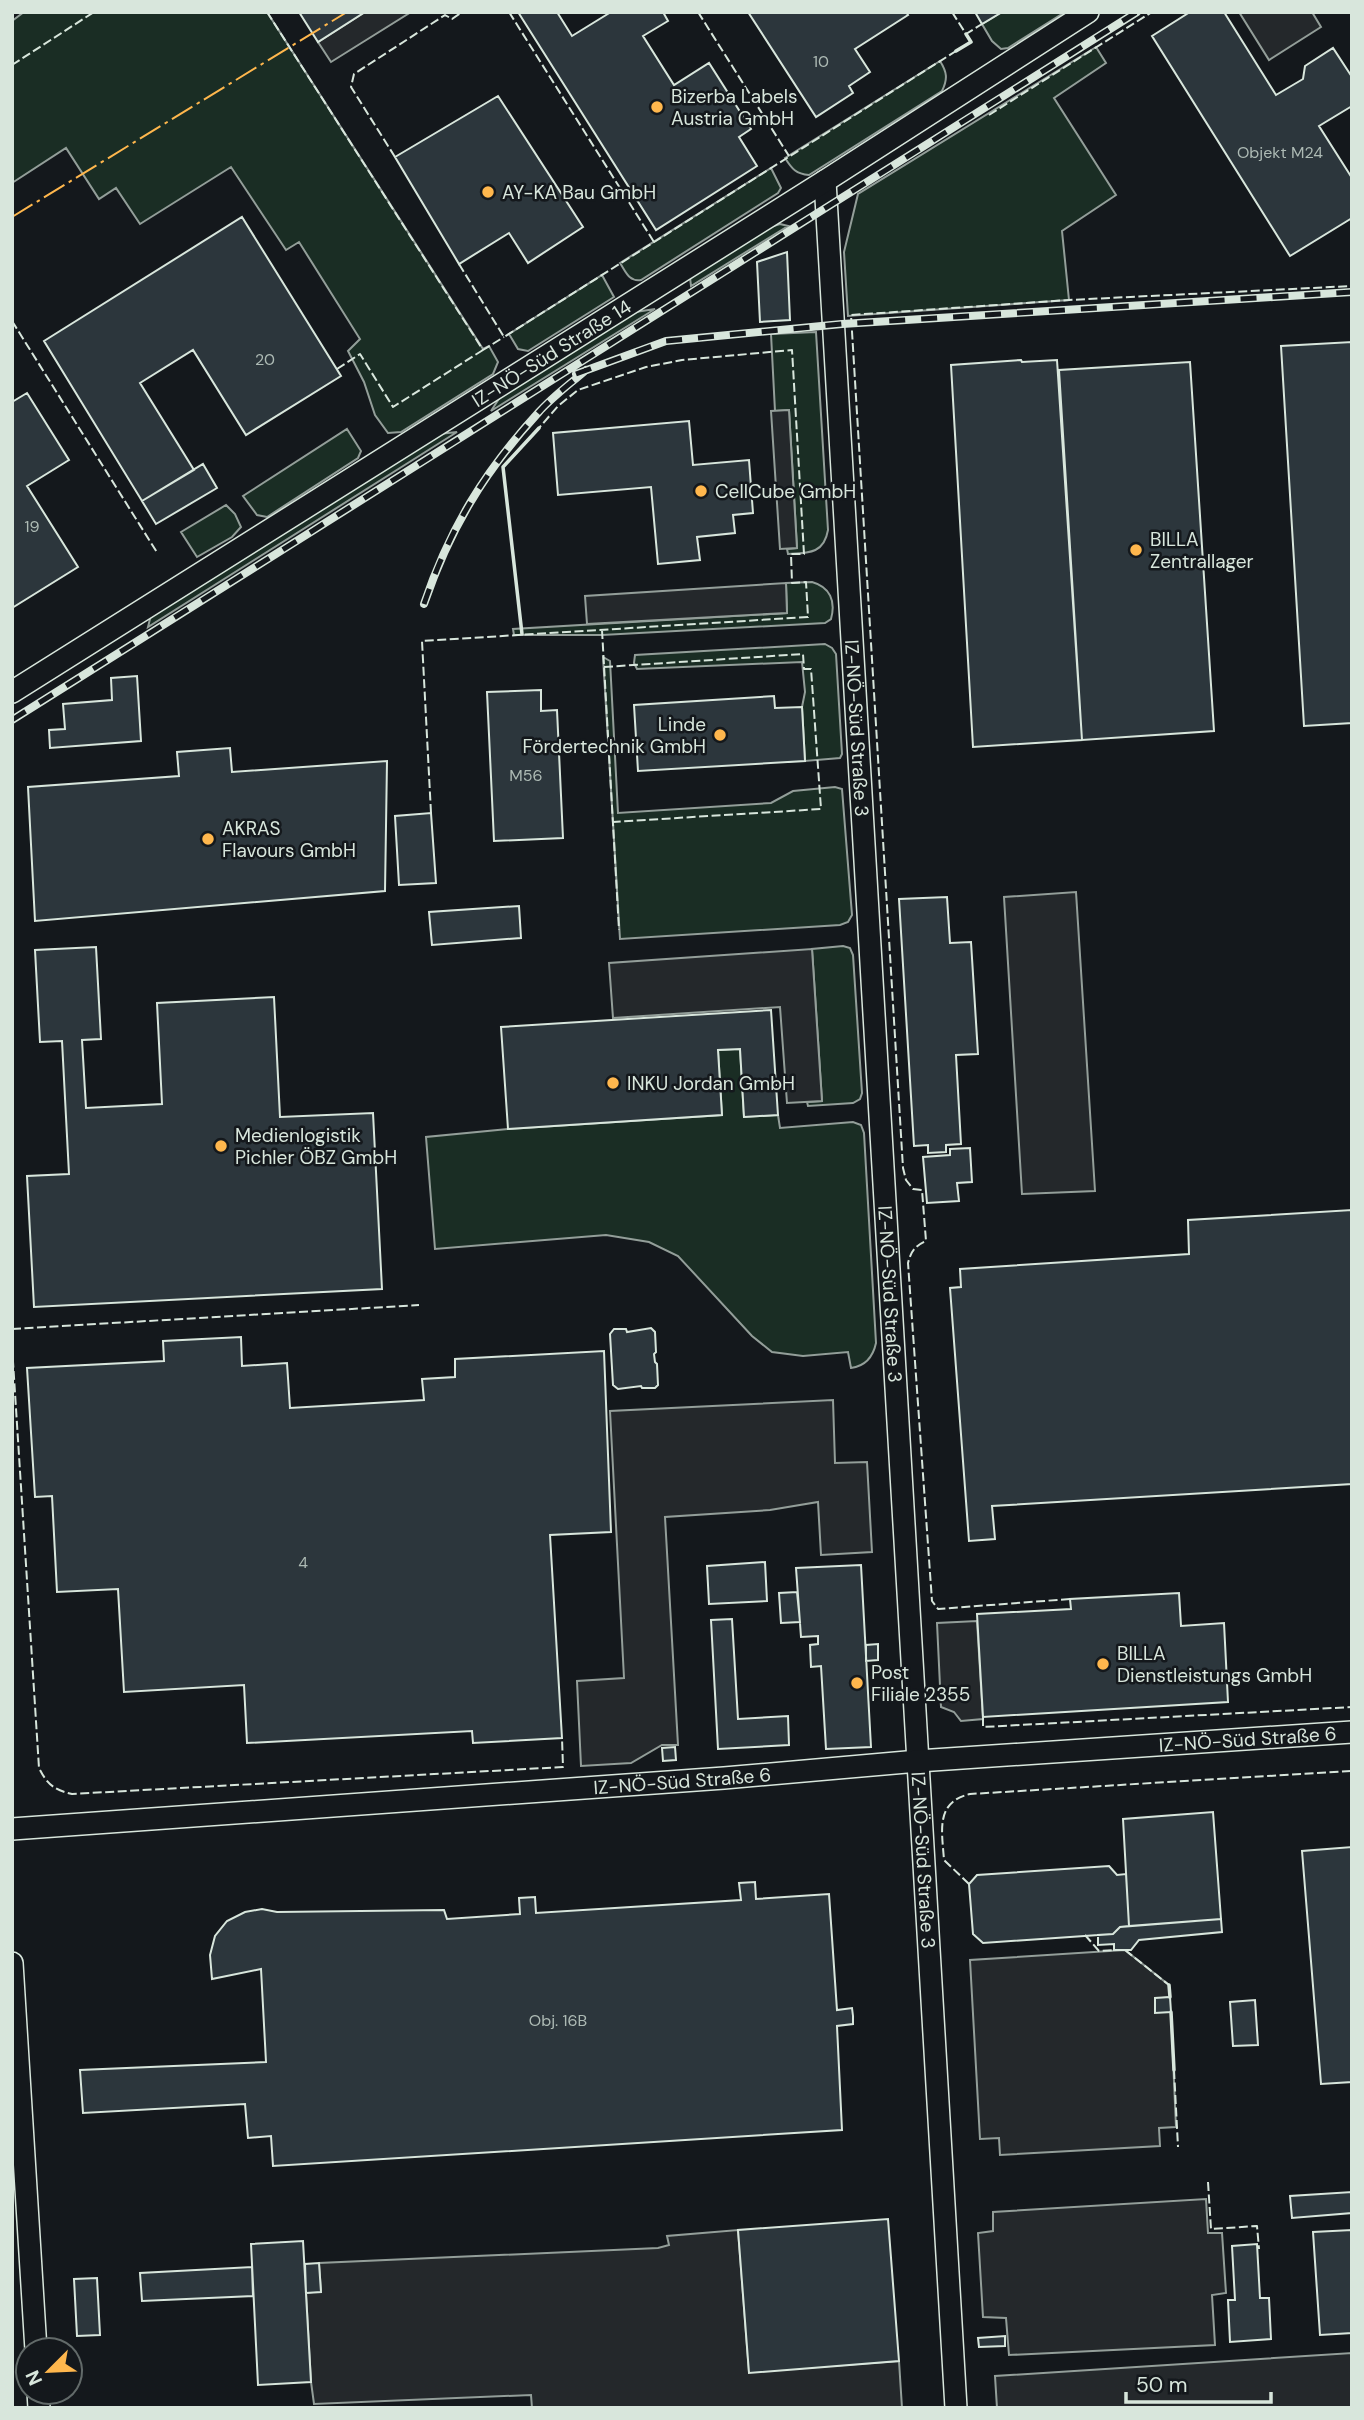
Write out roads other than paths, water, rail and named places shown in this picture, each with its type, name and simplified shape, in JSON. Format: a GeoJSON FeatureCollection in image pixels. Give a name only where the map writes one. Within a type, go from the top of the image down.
{"type":"FeatureCollection","features":[{"type":"Feature","properties":{"kind":"street","name":"IZ-NÖ-Süd Straße 14"},"geometry":{"type":"LineString","coordinates":[[12,692],[825,181],[1088,12]]}},
{"type":"Feature","properties":{"kind":"street","name":"IZ-NÖ-Süd Straße 3"},"geometry":{"type":"LineString","coordinates":[[825,181],[884,1220],[956,2408]]}},
{"type":"Feature","properties":{"kind":"street","name":"IZ-NÖ-Süd Straße 6"},"geometry":{"type":"LineString","coordinates":[[12,1829],[724,1778],[918,1761],[1352,1732]]}},
{"type":"Feature","properties":{"kind":"street"},"geometry":{"type":"LineString","coordinates":[[12,1963],[17,2121],[35,2336]]}},
{"type":"Feature","properties":{"kind":"railway"},"geometry":{"type":"LineString","coordinates":[[12,720],[1137,12]]}},
{"type":"Feature","properties":{"kind":"railway"},"geometry":{"type":"LineString","coordinates":[[576,374],[666,341],[842,324],[1352,292]]}},
{"type":"Feature","properties":{"kind":"railway"},"geometry":{"type":"LineString","coordinates":[[424,604],[445,550],[485,479],[538,413],[586,370]]}},
{"type":"Feature","properties":{"kind":"place","name":"Bizerba Labels Austria GmbH"},"geometry":{"type":"Point","coordinates":[657,107]}},
{"type":"Feature","properties":{"kind":"place","name":"AY-KA Bau GmbH"},"geometry":{"type":"Point","coordinates":[488,192]}},
{"type":"Feature","properties":{"kind":"place","name":"CellCube GmbH"},"geometry":{"type":"Point","coordinates":[701,491]}},
{"type":"Feature","properties":{"kind":"place","name":"BILLA Zentrallager"},"geometry":{"type":"Point","coordinates":[1136,550]}},
{"type":"Feature","properties":{"kind":"place","name":"Linde Fördertechnik GmbH"},"geometry":{"type":"Point","coordinates":[720,735]}},
{"type":"Feature","properties":{"kind":"place","name":"AKRAS Flavours GmbH"},"geometry":{"type":"Point","coordinates":[208,839]}},
{"type":"Feature","properties":{"kind":"place","name":"INKU Jordan GmbH"},"geometry":{"type":"Point","coordinates":[613,1083]}},
{"type":"Feature","properties":{"kind":"place","name":"Medienlogistik Pichler ÖBZ GmbH"},"geometry":{"type":"Point","coordinates":[221,1146]}},
{"type":"Feature","properties":{"kind":"place","name":"BILLA Dienstleistungs GmbH"},"geometry":{"type":"Point","coordinates":[1103,1664]}},
{"type":"Feature","properties":{"kind":"place","name":"Post Filiale 2355"},"geometry":{"type":"Point","coordinates":[857,1683]}}]}
